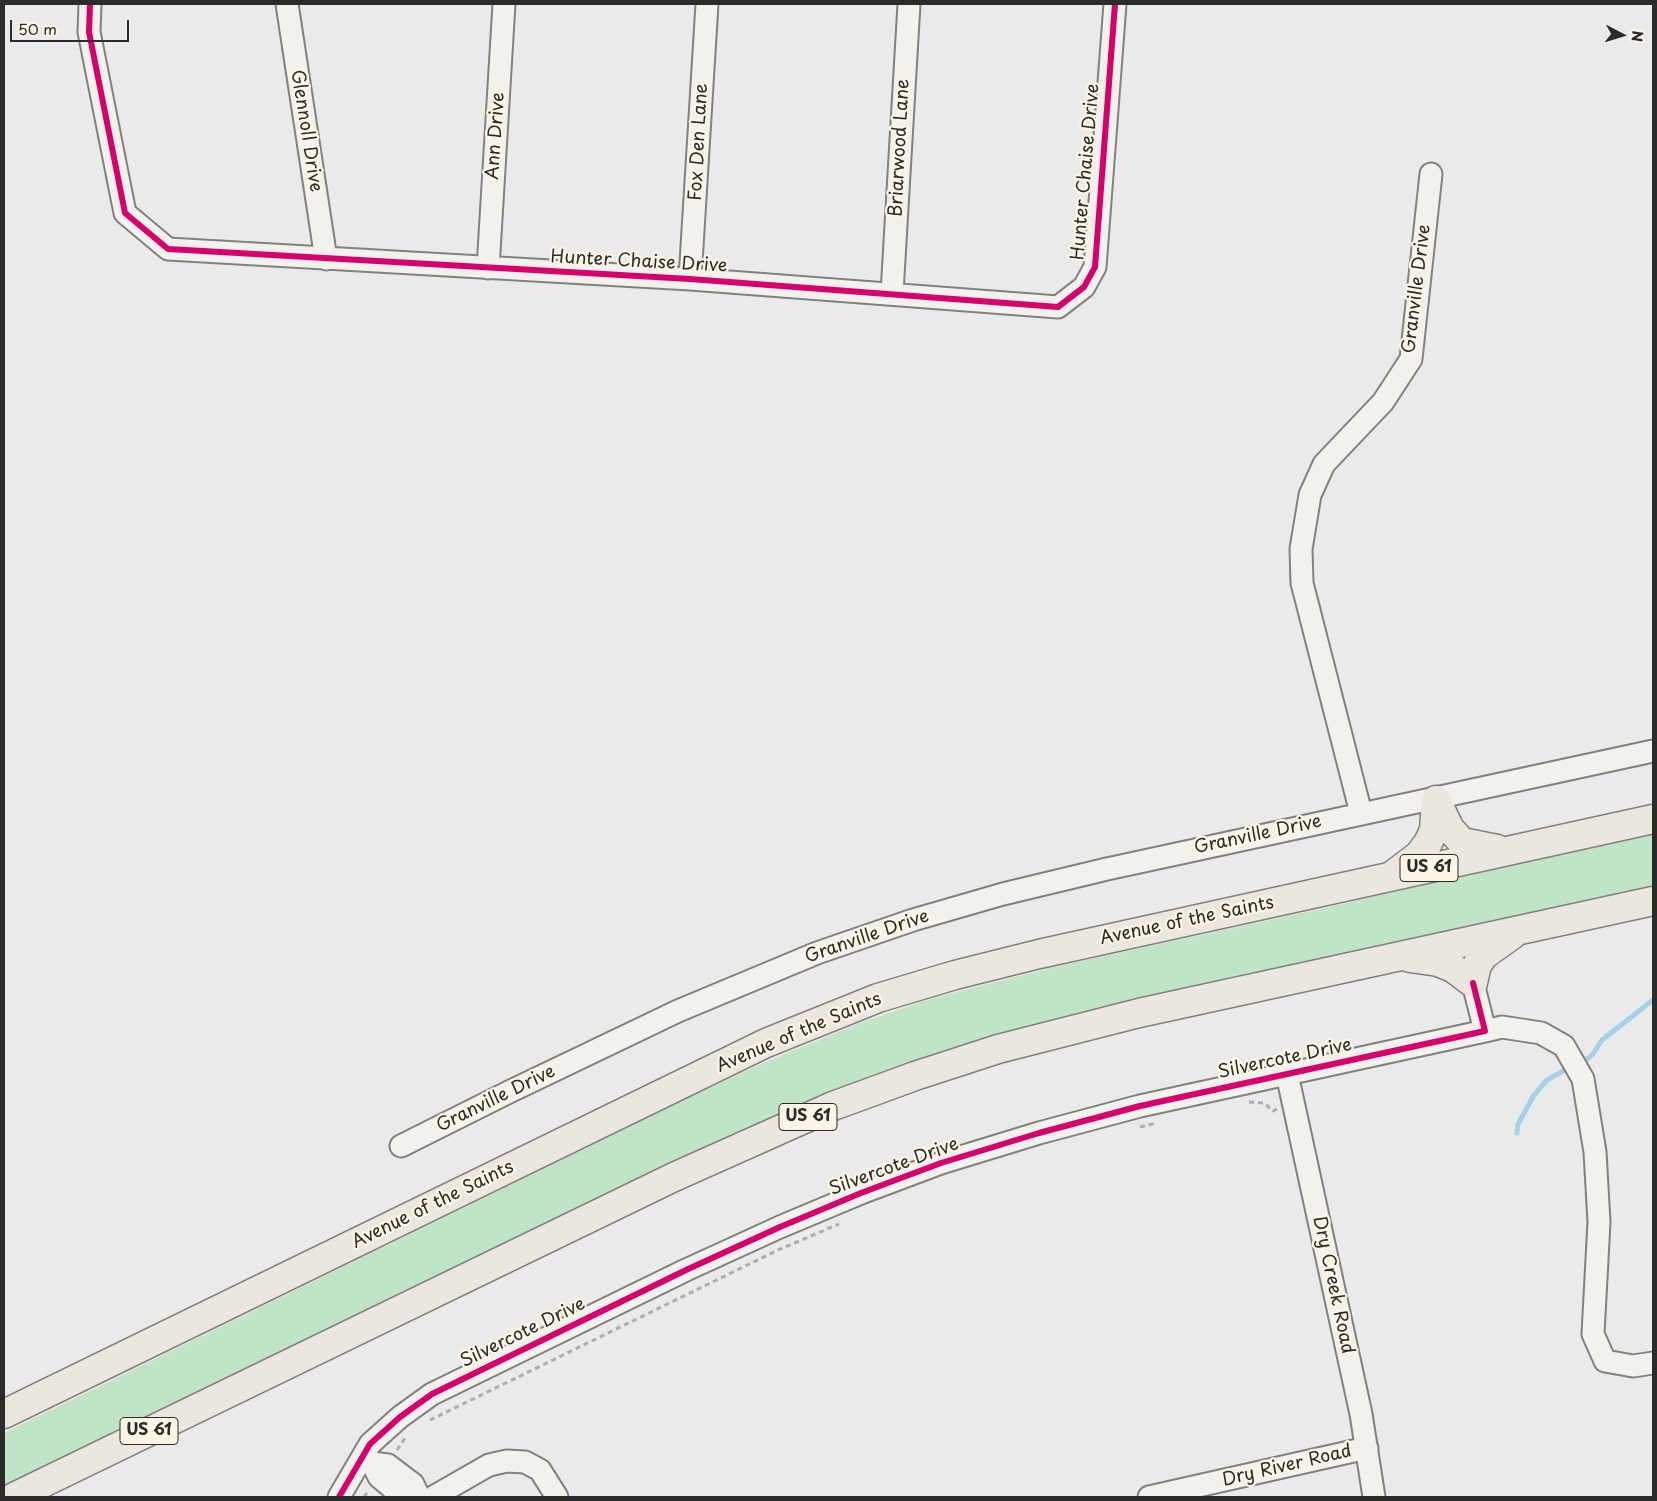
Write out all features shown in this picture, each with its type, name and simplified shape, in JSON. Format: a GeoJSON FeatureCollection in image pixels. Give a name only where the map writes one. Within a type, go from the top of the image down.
{"type":"FeatureCollection","features":[{"type":"Feature","properties":{"kind":"highway"},"geometry":{"type":"LineString","coordinates":[[1436,800],[1450,829],[1462,842],[1506,851]]}},
{"type":"Feature","properties":{"kind":"highway"},"geometry":{"type":"LineString","coordinates":[[1391,876],[1418,855],[1428,843],[1434,830],[1436,800]]}},
{"type":"Feature","properties":{"kind":"highway","name":"Avenue of the Saints"},"geometry":{"type":"LineString","coordinates":[[4,1414],[757,1047],[846,1010],[955,975],[1002,963],[1653,819]]}},
{"type":"Feature","properties":{"kind":"highway","name":"US 61"},"geometry":{"type":"LineString","coordinates":[[14,1497],[753,1140],[833,1106],[915,1076],[989,1052],[1082,1026],[1653,901]]}},
{"type":"Feature","properties":{"kind":"highway"},"geometry":{"type":"LineString","coordinates":[[1399,956],[1438,962],[1453,968],[1473,983],[1477,965],[1484,954],[1520,930]]}},
{"type":"Feature","properties":{"kind":"street","name":"Hunter Chaise Drive"},"geometry":{"type":"LineString","coordinates":[[90,4],[89,32],[124,213],[168,249],[690,279],[1058,307],[1084,287],[1095,267],[1114,4]]}},
{"type":"Feature","properties":{"kind":"street","name":"Glennoll Drive"},"geometry":{"type":"LineString","coordinates":[[287,4],[326,259]]}},
{"type":"Feature","properties":{"kind":"street","name":"Ann Drive"},"geometry":{"type":"LineString","coordinates":[[488,268],[504,4]]}},
{"type":"Feature","properties":{"kind":"street","name":"Fox Den Lane"},"geometry":{"type":"LineString","coordinates":[[690,279],[707,4]]}},
{"type":"Feature","properties":{"kind":"street","name":"Briarwood Lane"},"geometry":{"type":"LineString","coordinates":[[892,293],[909,4]]}},
{"type":"Feature","properties":{"kind":"street","name":"Granville Drive"},"geometry":{"type":"LineString","coordinates":[[1361,812],[1302,583],[1301,549],[1310,495],[1324,464],[1383,402],[1411,359],[1431,174]]}},
{"type":"Feature","properties":{"kind":"street","name":"Granville Drive"},"geometry":{"type":"LineString","coordinates":[[401,1146],[511,1091],[678,1012],[817,953],[913,920],[1003,894],[1361,812],[1436,800],[1653,751]]}},
{"type":"Feature","properties":{"kind":"street"},"geometry":{"type":"LineString","coordinates":[[1473,983],[1485,1031]]}},
{"type":"Feature","properties":{"kind":"street","name":"Silvercote Drive"},"geometry":{"type":"LineString","coordinates":[[339,1497],[375,1465],[370,1444],[400,1417],[432,1394],[686,1270],[861,1193],[941,1163],[1039,1133],[1140,1106],[1502,1027],[1541,1033],[1564,1046],[1583,1079],[1595,1152],[1599,1222],[1593,1334],[1605,1361],[1633,1366],[1653,1363]]}},
{"type":"Feature","properties":{"kind":"street","name":"Dry Creek Road"},"geometry":{"type":"LineString","coordinates":[[1287,1074],[1367,1448],[1374,1497]]}},
{"type":"Feature","properties":{"kind":"street","name":"Dry River Road"},"geometry":{"type":"LineString","coordinates":[[1148,1497],[1367,1448]]}},
{"type":"Feature","properties":{"kind":"street"},"geometry":{"type":"LineString","coordinates":[[433,1497],[489,1465],[507,1461],[525,1462],[540,1470],[557,1497]]}},
{"type":"Feature","properties":{"kind":"street"},"geometry":{"type":"LineString","coordinates":[[375,1465],[403,1497]]}},
{"type":"Feature","properties":{"kind":"street"},"geometry":{"type":"LineString","coordinates":[[375,1465],[412,1484],[419,1497]]}},
{"type":"Feature","properties":{"kind":"path"},"geometry":{"type":"LineString","coordinates":[[1246,1103],[1264,1103],[1273,1111],[1293,1102]]}},
{"type":"Feature","properties":{"kind":"path"},"geometry":{"type":"LineString","coordinates":[[1137,1128],[1164,1121]]}},
{"type":"Feature","properties":{"kind":"path"},"geometry":{"type":"LineString","coordinates":[[428,1421],[778,1250],[845,1221]]}},
{"type":"Feature","properties":{"kind":"path"},"geometry":{"type":"LineString","coordinates":[[364,1497],[375,1465],[413,1432]]}},
{"type":"Feature","properties":{"kind":"green space"},"geometry":{"type":"Polygon","coordinates":[[[1653,831],[1653,889],[1231,977],[997,1038],[4,1490],[4,1433],[690,1097],[768,1061],[863,1022],[933,998],[1050,968],[1334,906],[1653,831]]]}},
{"type":"Feature","properties":{"kind":"waterway"},"geometry":{"type":"LineString","coordinates":[[1584,1062],[1593,1054],[1602,1040],[1653,1000]]}},
{"type":"Feature","properties":{"kind":"waterway"},"geometry":{"type":"LineString","coordinates":[[1517,1133],[1518,1124],[1534,1095],[1547,1080],[1563,1071]]}},
{"type":"Feature","properties":{"kind":"cycle path"},"geometry":{"type":"LineString","coordinates":[[90,4],[89,32],[125,213],[168,249],[690,279],[1058,307],[1084,287],[1095,267],[1115,4]]}},
{"type":"Feature","properties":{"kind":"cycle path"},"geometry":{"type":"LineString","coordinates":[[339,1497],[370,1444],[400,1417],[432,1394],[686,1270],[780,1227],[861,1193],[941,1163],[1039,1133],[1140,1106],[1485,1031],[1473,983]]}}]}
